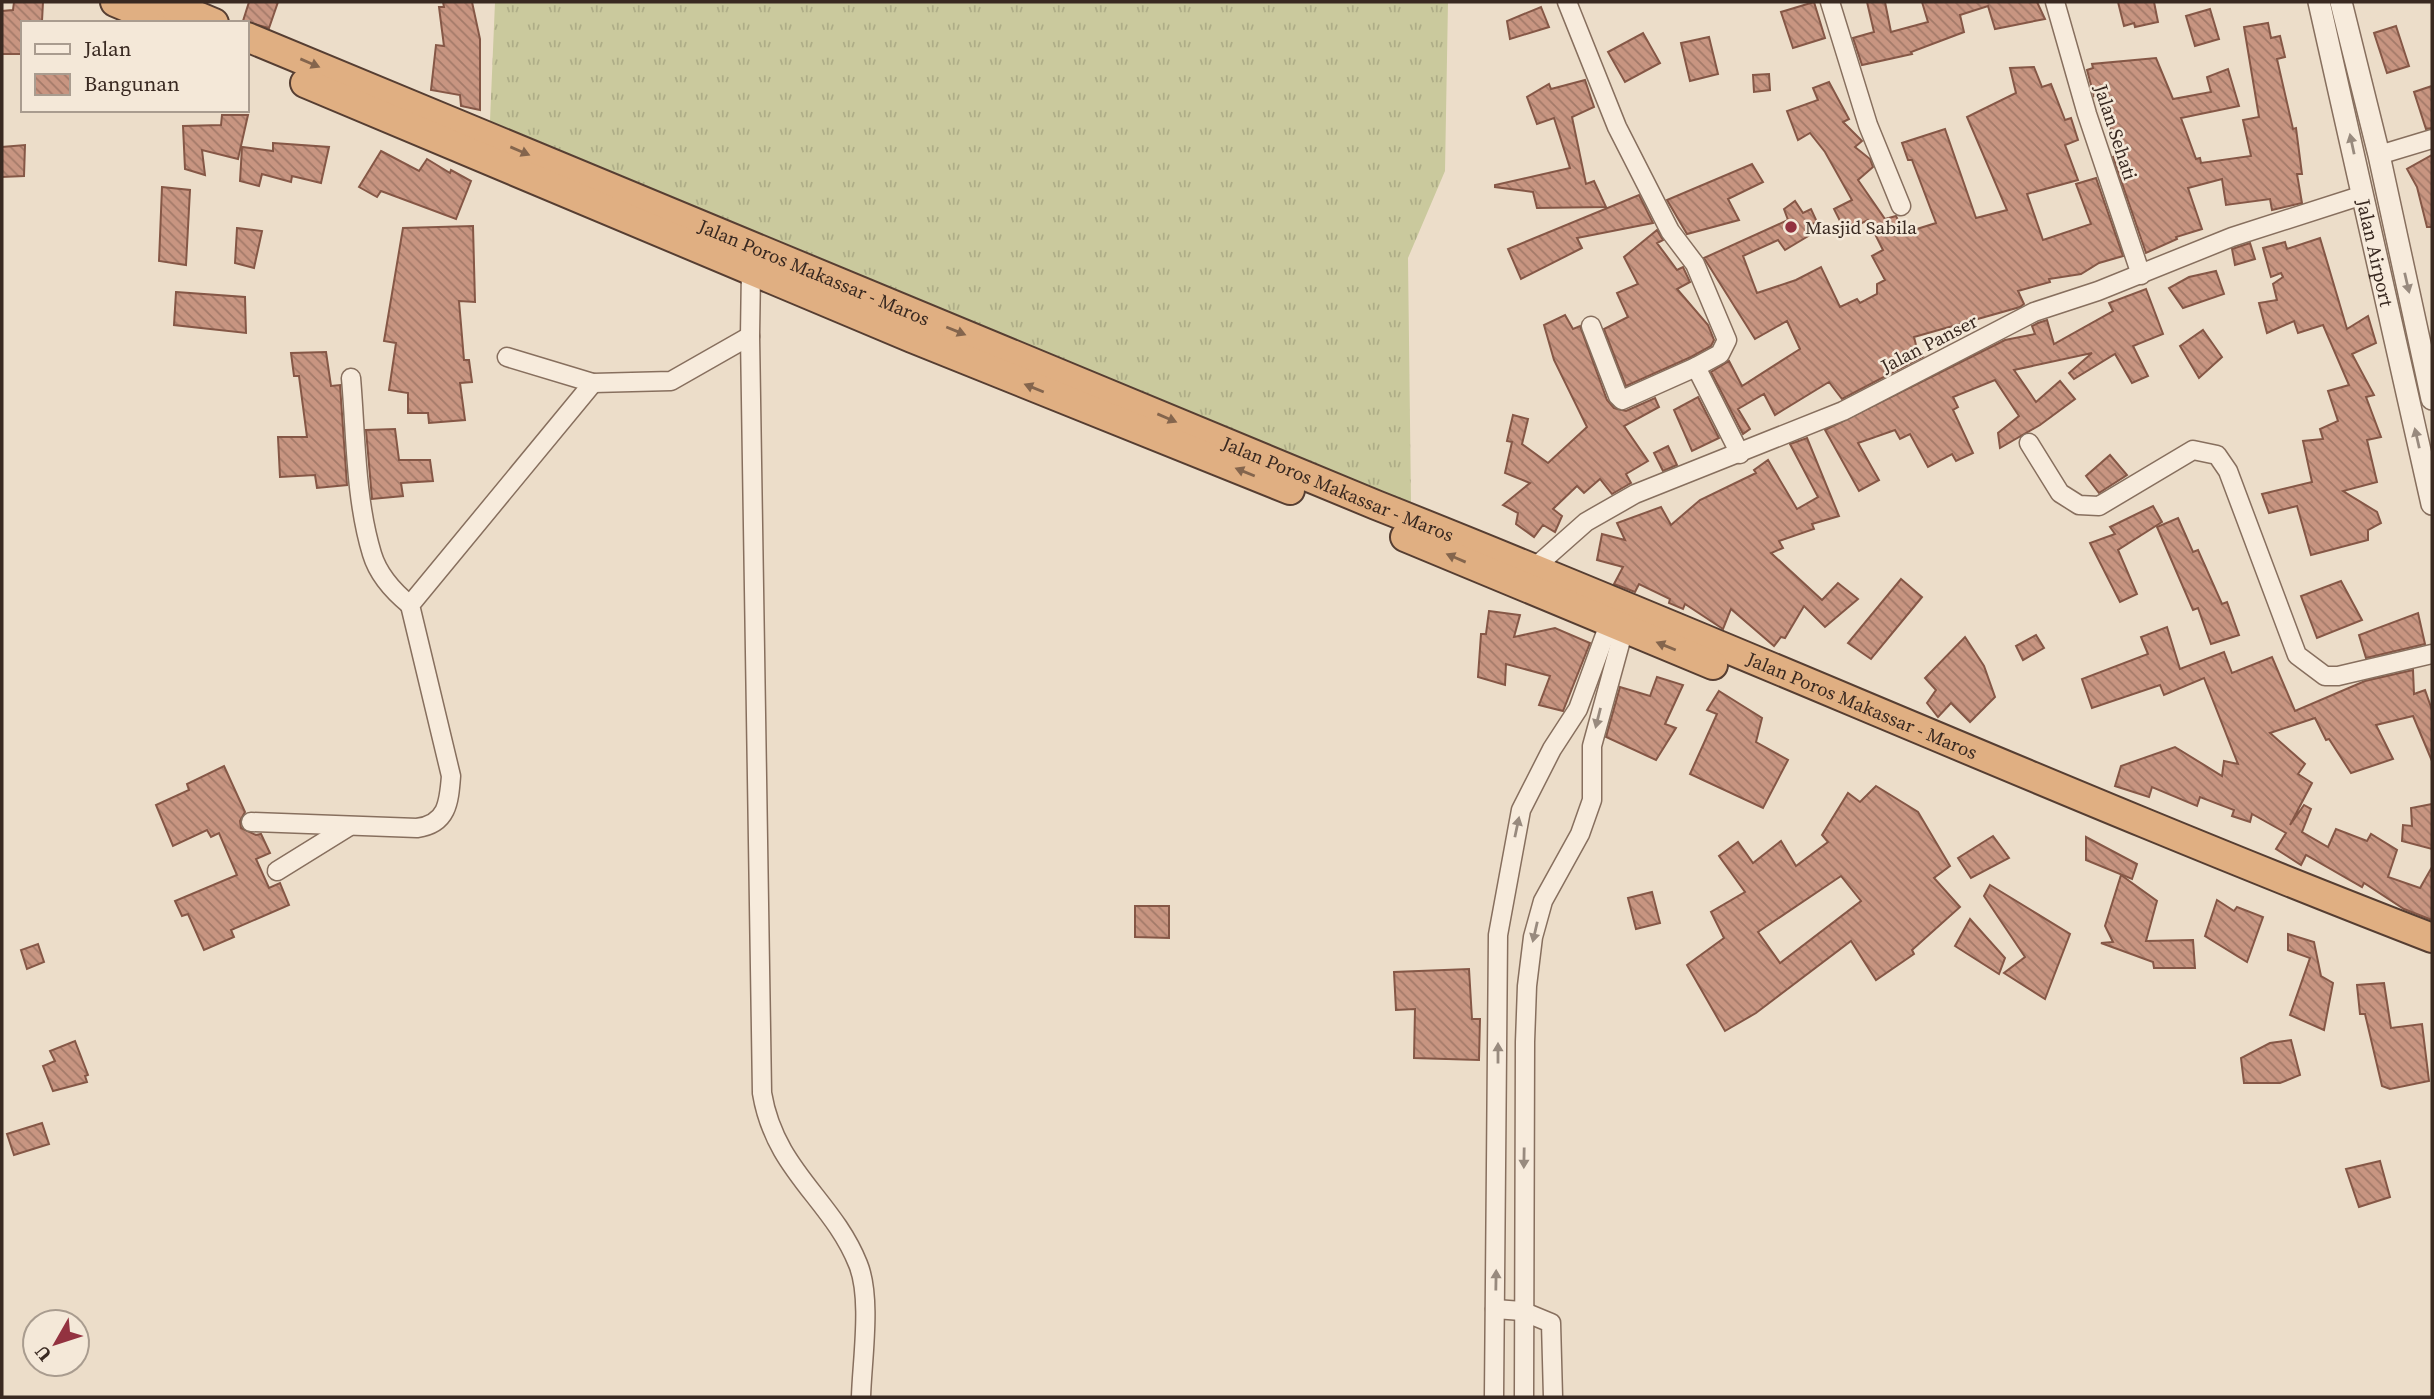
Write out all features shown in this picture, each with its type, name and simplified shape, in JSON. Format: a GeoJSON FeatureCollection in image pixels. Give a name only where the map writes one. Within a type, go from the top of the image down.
{"type":"FeatureCollection","features":[{"type":"Feature","properties":{"kind":"highway"},"geometry":{"type":"LineString","coordinates":[[115,2],[159,21]]}},
{"type":"Feature","properties":{"kind":"highway"},"geometry":{"type":"LineString","coordinates":[[164,2],[209,21]]}},
{"type":"Feature","properties":{"kind":"highway","name":"Jalan Poros Makassar - Maros"},"geometry":{"type":"LineString","coordinates":[[248,37],[1379,526],[1617,626],[2432,958]]}},
{"type":"Feature","properties":{"kind":"highway","name":"Jalan Poros Makassar - Maros"},"geometry":{"type":"LineString","coordinates":[[248,58],[751,270],[878,311],[1534,568],[1727,650],[2432,938]]}},
{"type":"Feature","properties":{"kind":"street"},"geometry":{"type":"LineString","coordinates":[[1567,2],[1617,127],[1670,231],[1695,264],[1727,340],[1720,354],[1622,400],[1618,396],[1591,326]]}},
{"type":"Feature","properties":{"kind":"street"},"geometry":{"type":"LineString","coordinates":[[1830,2],[1868,125],[1901,206]]}},
{"type":"Feature","properties":{"kind":"street","name":"Jalan Sehati"},"geometry":{"type":"LineString","coordinates":[[2055,2],[2087,114],[2141,275]]}},
{"type":"Feature","properties":{"kind":"street","name":"Jalan Airport"},"geometry":{"type":"LineString","coordinates":[[2319,2],[2432,504]]}},
{"type":"Feature","properties":{"kind":"street","name":"Jalan Airport"},"geometry":{"type":"LineString","coordinates":[[2341,2],[2379,155],[2432,398]]}},
{"type":"Feature","properties":{"kind":"street"},"geometry":{"type":"LineString","coordinates":[[2379,155],[2432,139]]}},
{"type":"Feature","properties":{"kind":"street","name":"Jalan Panser"},"geometry":{"type":"LineString","coordinates":[[1534,568],[1605,509],[1635,494],[1843,411],[2034,312],[2141,275],[2232,237],[2363,195]]}},
{"type":"Feature","properties":{"kind":"street"},"geometry":{"type":"LineString","coordinates":[[2373,238],[2396,234]]}},
{"type":"Feature","properties":{"kind":"street"},"geometry":{"type":"LineString","coordinates":[[751,270],[762,1093],[766,1116],[782,1153],[849,1245],[859,1267],[864,1294],[861,1397]]}},
{"type":"Feature","properties":{"kind":"street"},"geometry":{"type":"LineString","coordinates":[[507,357],[593,383],[678,379],[750,336]]}},
{"type":"Feature","properties":{"kind":"street"},"geometry":{"type":"LineString","coordinates":[[1696,366],[1740,454]]}},
{"type":"Feature","properties":{"kind":"street"},"geometry":{"type":"LineString","coordinates":[[251,822],[348,827],[432,826],[443,817],[449,803],[451,776],[446,746],[410,606],[396,594],[372,556],[362,494],[351,378]]}},
{"type":"Feature","properties":{"kind":"street"},"geometry":{"type":"LineString","coordinates":[[410,606],[593,383]]}},
{"type":"Feature","properties":{"kind":"street"},"geometry":{"type":"LineString","coordinates":[[2029,443],[2060,493],[2079,505],[2099,506],[2193,450],[2217,455],[2228,471],[2297,655],[2325,676],[2338,676],[2432,654]]}},
{"type":"Feature","properties":{"kind":"street"},"geometry":{"type":"LineString","coordinates":[[1494,1397],[1498,935],[1521,810],[1546,760],[1578,709],[1617,626]]}},
{"type":"Feature","properties":{"kind":"street"},"geometry":{"type":"LineString","coordinates":[[1524,1397],[1522,1311],[1527,986],[1533,937],[1543,901],[1580,834],[1592,800],[1592,746],[1617,626]]}},
{"type":"Feature","properties":{"kind":"street"},"geometry":{"type":"LineString","coordinates":[[277,871],[348,827]]}},
{"type":"Feature","properties":{"kind":"street"},"geometry":{"type":"LineString","coordinates":[[1495,1309],[1522,1311],[1547,1319],[1552,1326],[1553,1397]]}},
{"type":"Feature","properties":{"kind":"green space"},"geometry":{"type":"Polygon","coordinates":[[[495,2],[1448,2],[1445,171],[1408,258],[1411,503],[490,121],[495,2]]]}},
{"type":"Feature","properties":{"kind":"building"},"geometry":{"type":"Polygon","coordinates":[[[14,2],[43,2],[42,21],[21,21],[21,54],[2,54],[2,11],[13,10],[14,2]]]}},
{"type":"Feature","properties":{"kind":"building"},"geometry":{"type":"Polygon","coordinates":[[[249,2],[278,2],[269,28],[243,21],[249,2]]]}},
{"type":"Feature","properties":{"kind":"building"},"geometry":{"type":"Polygon","coordinates":[[[443,2],[472,2],[480,39],[480,110],[461,106],[460,95],[431,90],[436,45],[444,46],[439,7],[444,7],[443,2]]]}},
{"type":"Feature","properties":{"kind":"building"},"geometry":{"type":"Polygon","coordinates":[[[1814,2],[1825,38],[1793,48],[1781,12],[1814,2]]]}},
{"type":"Feature","properties":{"kind":"building"},"geometry":{"type":"Polygon","coordinates":[[[1867,2],[1885,2],[1891,32],[1928,22],[1922,2],[2037,2],[2045,19],[1995,29],[1988,6],[1960,15],[1964,32],[1911,52],[1912,54],[1862,65],[1853,38],[1874,32],[1867,2]]]}},
{"type":"Feature","properties":{"kind":"building"},"geometry":{"type":"Polygon","coordinates":[[[2118,2],[2154,2],[2158,22],[2135,27],[2134,23],[2124,26],[2118,2]]]}},
{"type":"Feature","properties":{"kind":"building"},"geometry":{"type":"Polygon","coordinates":[[[1541,7],[1549,27],[1510,39],[1507,21],[1541,7]]]}},
{"type":"Feature","properties":{"kind":"building"},"geometry":{"type":"Polygon","coordinates":[[[2210,9],[2219,39],[2195,46],[2186,16],[2210,9]]]}},
{"type":"Feature","properties":{"kind":"building"},"geometry":{"type":"Polygon","coordinates":[[[2268,23],[2271,38],[2280,36],[2285,57],[2277,59],[2293,129],[2296,128],[2302,174],[2297,174],[2302,203],[2272,210],[2270,199],[2226,205],[2222,179],[2188,188],[2202,229],[2176,237],[2177,239],[2146,253],[2113,157],[2119,154],[2098,94],[2094,96],[2087,70],[2093,68],[2092,64],[2156,58],[2173,99],[2211,92],[2207,77],[2228,69],[2239,106],[2181,118],[2196,159],[2200,158],[2201,163],[2251,156],[2243,120],[2259,117],[2244,27],[2268,23]]]}},
{"type":"Feature","properties":{"kind":"building"},"geometry":{"type":"Polygon","coordinates":[[[2396,26],[2409,66],[2387,73],[2374,33],[2396,26]]]}},
{"type":"Feature","properties":{"kind":"building"},"geometry":{"type":"Polygon","coordinates":[[[1643,33],[1660,63],[1625,82],[1608,52],[1643,33]]]}},
{"type":"Feature","properties":{"kind":"building"},"geometry":{"type":"Polygon","coordinates":[[[1709,37],[1718,74],[1690,81],[1681,43],[1709,37]]]}},
{"type":"Feature","properties":{"kind":"building"},"geometry":{"type":"Polygon","coordinates":[[[2034,67],[2042,87],[2051,84],[2065,120],[2071,118],[2078,140],[2065,145],[2078,180],[2027,194],[2043,240],[2091,224],[2076,184],[2096,178],[2123,256],[2099,263],[2081,274],[2049,279],[2050,282],[2018,291],[2024,304],[2020,307],[1914,337],[1919,357],[1924,356],[1842,399],[1829,382],[1775,415],[1764,394],[1738,409],[1750,429],[1743,434],[1711,372],[1729,361],[1742,386],[1800,349],[1787,321],[1755,339],[1704,258],[1788,220],[1784,209],[1795,201],[1803,213],[1811,209],[1817,222],[1810,225],[1815,232],[1785,250],[1778,240],[1743,256],[1757,293],[1796,280],[1821,267],[1840,307],[1857,299],[1860,303],[1877,294],[1877,284],[1885,280],[1872,256],[1883,250],[1868,220],[1845,231],[1834,209],[1852,200],[1825,152],[1810,133],[1798,140],[1787,111],[1818,100],[1813,88],[1829,82],[1849,119],[1843,122],[1862,141],[1855,147],[1870,159],[1873,167],[1858,180],[1885,219],[1896,216],[1904,233],[1936,223],[1912,160],[1908,160],[1902,143],[1945,129],[1976,218],[2007,210],[1967,117],[2016,93],[2010,68],[2034,67]]]}},
{"type":"Feature","properties":{"kind":"building"},"geometry":{"type":"Polygon","coordinates":[[[1769,74],[1770,90],[1754,92],[1753,75],[1769,74]]]}},
{"type":"Feature","properties":{"kind":"building"},"geometry":{"type":"Polygon","coordinates":[[[1585,80],[1594,107],[1572,117],[1586,184],[1594,181],[1606,207],[1537,208],[1533,192],[1495,187],[1570,168],[1554,118],[1537,124],[1527,97],[1549,84],[1551,89],[1585,80]]]}},
{"type":"Feature","properties":{"kind":"building"},"geometry":{"type":"Polygon","coordinates":[[[2432,86],[2432,128],[2426,129],[2414,92],[2432,86]]]}},
{"type":"Feature","properties":{"kind":"building"},"geometry":{"type":"Polygon","coordinates":[[[222,115],[248,115],[238,159],[202,150],[205,175],[185,169],[183,126],[221,125],[222,115]]]}},
{"type":"Feature","properties":{"kind":"building"},"geometry":{"type":"Polygon","coordinates":[[[273,143],[329,147],[321,183],[292,176],[291,182],[262,174],[259,186],[240,181],[242,147],[273,151],[273,143]]]}},
{"type":"Feature","properties":{"kind":"building"},"geometry":{"type":"Polygon","coordinates":[[[25,145],[24,176],[2,177],[2,147],[25,145]]]}},
{"type":"Feature","properties":{"kind":"building"},"geometry":{"type":"Polygon","coordinates":[[[381,151],[419,171],[427,159],[450,173],[451,170],[471,181],[456,219],[381,191],[377,197],[359,187],[381,151]]]}},
{"type":"Feature","properties":{"kind":"building"},"geometry":{"type":"Polygon","coordinates":[[[2432,155],[2432,227],[2427,227],[2417,187],[2407,169],[2432,155]]]}},
{"type":"Feature","properties":{"kind":"building"},"geometry":{"type":"Polygon","coordinates":[[[1752,164],[1763,182],[1728,199],[1739,220],[1687,234],[1667,200],[1752,164]]]}},
{"type":"Feature","properties":{"kind":"building"},"geometry":{"type":"Polygon","coordinates":[[[162,187],[190,190],[186,265],[159,261],[162,187]]]}},
{"type":"Feature","properties":{"kind":"building"},"geometry":{"type":"Polygon","coordinates":[[[1639,195],[1653,223],[1577,238],[1582,248],[1521,279],[1508,249],[1639,195]]]}},
{"type":"Feature","properties":{"kind":"building"},"geometry":{"type":"Polygon","coordinates":[[[473,226],[475,302],[459,301],[464,360],[469,360],[472,382],[460,383],[465,420],[429,423],[428,413],[408,413],[408,393],[389,390],[396,343],[384,341],[403,228],[473,226]]]}},
{"type":"Feature","properties":{"kind":"building"},"geometry":{"type":"Polygon","coordinates":[[[237,228],[262,231],[254,268],[235,263],[237,228]]]}},
{"type":"Feature","properties":{"kind":"building"},"geometry":{"type":"Polygon","coordinates":[[[1657,230],[1663,240],[1657,243],[1677,270],[1683,267],[1690,282],[1677,289],[1708,325],[1714,340],[1711,346],[1691,357],[1626,386],[1604,329],[1628,317],[1617,293],[1638,284],[1624,257],[1657,230]]]}},
{"type":"Feature","properties":{"kind":"building"},"geometry":{"type":"Polygon","coordinates":[[[2320,238],[2347,329],[2368,316],[2376,343],[2352,354],[2374,395],[2366,397],[2381,437],[2367,440],[2377,482],[2343,491],[2377,512],[2381,523],[2368,530],[2368,540],[2311,555],[2297,506],[2269,513],[2262,494],[2312,482],[2303,441],[2323,439],[2320,429],[2338,421],[2328,391],[2349,385],[2323,325],[2298,333],[2294,321],[2267,333],[2259,303],[2277,300],[2273,284],[2283,277],[2281,273],[2271,277],[2263,248],[2285,242],[2287,249],[2320,238]]]}},
{"type":"Feature","properties":{"kind":"building"},"geometry":{"type":"Polygon","coordinates":[[[2250,243],[2255,259],[2235,265],[2232,249],[2250,243]]]}},
{"type":"Feature","properties":{"kind":"building"},"geometry":{"type":"Polygon","coordinates":[[[2216,271],[2224,294],[2183,308],[2169,288],[2189,277],[2216,271]]]}},
{"type":"Feature","properties":{"kind":"building"},"geometry":{"type":"Polygon","coordinates":[[[2146,289],[2163,334],[2133,346],[2148,376],[2132,383],[2115,354],[2074,379],[2069,373],[2092,353],[2014,370],[2036,402],[2060,381],[2075,399],[2040,425],[2000,448],[1998,433],[2019,416],[1995,380],[1953,397],[1958,407],[1953,410],[1973,453],[1956,461],[1952,454],[1928,467],[1910,434],[1900,439],[1895,430],[1858,443],[1879,480],[1859,491],[1825,430],[2005,340],[2035,334],[2032,326],[2038,323],[2047,320],[2054,344],[2113,311],[2109,303],[2146,289]]]}},
{"type":"Feature","properties":{"kind":"building"},"geometry":{"type":"Polygon","coordinates":[[[176,292],[245,297],[246,333],[174,325],[176,292]]]}},
{"type":"Feature","properties":{"kind":"building"},"geometry":{"type":"Polygon","coordinates":[[[1565,315],[1573,329],[1580,326],[1607,400],[1614,408],[1626,411],[1655,398],[1659,407],[1624,426],[1648,461],[1626,474],[1631,483],[1612,494],[1600,479],[1584,493],[1577,486],[1553,509],[1562,516],[1555,532],[1543,525],[1534,537],[1516,524],[1518,513],[1503,505],[1530,483],[1505,473],[1512,442],[1507,441],[1513,415],[1528,419],[1522,444],[1548,463],[1587,427],[1554,360],[1544,325],[1565,315]]]}},
{"type":"Feature","properties":{"kind":"building"},"geometry":{"type":"Polygon","coordinates":[[[2203,330],[2222,357],[2199,378],[2180,346],[2203,330]]]}},
{"type":"Feature","properties":{"kind":"building"},"geometry":{"type":"Polygon","coordinates":[[[326,352],[331,386],[340,385],[347,485],[317,488],[315,475],[280,477],[278,437],[307,437],[299,376],[294,376],[291,353],[326,352]]]}},
{"type":"Feature","properties":{"kind":"building"},"geometry":{"type":"Polygon","coordinates":[[[1698,397],[1719,438],[1692,451],[1674,410],[1698,397]]]}},
{"type":"Feature","properties":{"kind":"building"},"geometry":{"type":"Polygon","coordinates":[[[395,429],[399,460],[430,460],[433,481],[401,483],[403,496],[372,499],[366,430],[395,429]]]}},
{"type":"Feature","properties":{"kind":"building"},"geometry":{"type":"Polygon","coordinates":[[[1807,438],[1839,516],[1812,524],[1814,529],[1779,541],[1783,548],[1771,553],[1822,600],[1838,583],[1858,599],[1825,627],[1804,606],[1785,638],[1781,637],[1774,646],[1731,609],[1723,629],[1685,604],[1683,609],[1669,603],[1670,599],[1639,584],[1635,592],[1614,584],[1623,567],[1597,560],[1602,534],[1625,540],[1617,523],[1661,507],[1671,525],[1700,500],[1756,473],[1754,470],[1768,460],[1797,509],[1818,497],[1790,444],[1807,438]]]}},
{"type":"Feature","properties":{"kind":"building"},"geometry":{"type":"Polygon","coordinates":[[[1668,446],[1677,465],[1663,471],[1654,453],[1668,446]]]}},
{"type":"Feature","properties":{"kind":"building"},"geometry":{"type":"Polygon","coordinates":[[[2110,455],[2127,475],[2099,493],[2086,476],[2110,455]]]}},
{"type":"Feature","properties":{"kind":"building"},"geometry":{"type":"Polygon","coordinates":[[[2153,506],[2162,522],[2118,550],[2137,594],[2120,602],[2090,543],[2115,534],[2110,527],[2153,506]]]}},
{"type":"Feature","properties":{"kind":"building"},"geometry":{"type":"Polygon","coordinates":[[[2178,518],[2193,552],[2198,550],[2222,604],[2227,602],[2239,635],[2211,644],[2198,608],[2193,610],[2157,527],[2178,518]]]}},
{"type":"Feature","properties":{"kind":"building"},"geometry":{"type":"Polygon","coordinates":[[[1901,579],[1922,597],[1871,659],[1848,643],[1901,579]]]}},
{"type":"Feature","properties":{"kind":"building"},"geometry":{"type":"Polygon","coordinates":[[[2341,581],[2362,620],[2317,638],[2301,596],[2341,581]]]}},
{"type":"Feature","properties":{"kind":"building"},"geometry":{"type":"Polygon","coordinates":[[[1489,611],[1520,615],[1514,637],[1555,628],[1590,643],[1563,711],[1539,705],[1550,676],[1506,664],[1505,685],[1478,677],[1481,634],[1486,634],[1489,611]]]}},
{"type":"Feature","properties":{"kind":"building"},"geometry":{"type":"Polygon","coordinates":[[[2418,613],[2425,644],[2366,658],[2359,635],[2418,613]]]}},
{"type":"Feature","properties":{"kind":"building"},"geometry":{"type":"Polygon","coordinates":[[[2167,627],[2180,669],[2224,652],[2232,673],[2272,657],[2295,711],[2365,681],[2413,670],[2414,694],[2425,690],[2432,710],[2432,761],[2413,716],[2376,725],[2393,759],[2351,773],[2329,739],[2326,740],[2315,718],[2270,733],[2305,764],[2298,774],[2312,783],[2290,825],[2304,805],[2311,809],[2302,832],[2328,847],[2336,829],[2367,841],[2371,834],[2397,850],[2388,877],[2420,888],[2432,867],[2432,920],[2404,909],[2364,883],[2362,887],[2306,855],[2301,865],[2276,849],[2286,833],[2252,814],[2250,822],[2232,816],[2234,810],[2200,797],[2197,806],[2152,787],[2149,797],[2115,786],[2121,766],[2175,747],[2222,776],[2224,761],[2238,764],[2204,678],[2164,695],[2160,685],[2092,708],[2082,679],[2148,654],[2141,637],[2167,627]]]}},
{"type":"Feature","properties":{"kind":"building"},"geometry":{"type":"Polygon","coordinates":[[[2036,635],[2044,648],[2023,660],[2016,646],[2036,635]]]}},
{"type":"Feature","properties":{"kind":"building"},"geometry":{"type":"Polygon","coordinates":[[[1965,637],[1984,666],[1995,697],[1970,722],[1951,703],[1938,717],[1927,703],[1936,690],[1925,678],[1965,637]]]}},
{"type":"Feature","properties":{"kind":"building"},"geometry":{"type":"Polygon","coordinates":[[[1657,677],[1683,685],[1665,724],[1676,728],[1656,760],[1606,737],[1620,687],[1650,696],[1657,677]]]}},
{"type":"Feature","properties":{"kind":"building"},"geometry":{"type":"Polygon","coordinates":[[[1719,691],[1762,718],[1756,742],[1788,760],[1763,808],[1690,774],[1717,714],[1707,710],[1719,691]]]}},
{"type":"Feature","properties":{"kind":"building"},"geometry":{"type":"Polygon","coordinates":[[[224,766],[245,812],[240,821],[241,828],[256,835],[261,834],[270,853],[256,859],[269,888],[280,883],[289,905],[231,930],[234,937],[204,950],[188,914],[182,916],[175,901],[237,875],[219,833],[211,837],[207,830],[173,846],[156,805],[189,790],[187,784],[224,766]]]}},
{"type":"Feature","properties":{"kind":"building"},"geometry":{"type":"Polygon","coordinates":[[[1876,786],[1918,812],[1950,866],[1934,878],[1960,907],[1912,950],[1914,954],[1876,980],[1851,941],[1756,1013],[1725,1031],[1687,965],[1724,938],[1711,912],[1745,892],[1719,856],[1738,842],[1753,863],[1781,841],[1796,866],[1828,842],[1822,835],[1848,793],[1860,802],[1876,786]],[[1841,876],[1758,932],[1780,963],[1861,901],[1841,876]]]}},
{"type":"Feature","properties":{"kind":"building"},"geometry":{"type":"Polygon","coordinates":[[[2432,804],[2432,849],[2402,841],[2403,825],[2412,826],[2411,808],[2432,804]]]}},
{"type":"Feature","properties":{"kind":"building"},"geometry":{"type":"Polygon","coordinates":[[[1993,836],[2009,858],[1971,878],[1958,858],[1993,836]]]}},
{"type":"Feature","properties":{"kind":"building"},"geometry":{"type":"Polygon","coordinates":[[[2086,837],[2137,864],[2132,879],[2086,860],[2086,837]]]}},
{"type":"Feature","properties":{"kind":"building"},"geometry":{"type":"Polygon","coordinates":[[[2121,875],[2157,901],[2146,941],[2193,940],[2195,968],[2154,968],[2153,962],[2101,943],[2113,942],[2105,926],[2121,875]]]}},
{"type":"Feature","properties":{"kind":"building"},"geometry":{"type":"Polygon","coordinates":[[[1990,885],[2070,934],[2045,999],[2004,973],[2025,957],[1984,896],[1990,885]]]}},
{"type":"Feature","properties":{"kind":"building"},"geometry":{"type":"Polygon","coordinates":[[[1652,892],[1660,923],[1636,929],[1628,898],[1652,892]]]}},
{"type":"Feature","properties":{"kind":"building"},"geometry":{"type":"Polygon","coordinates":[[[2217,900],[2234,911],[2237,907],[2263,917],[2247,962],[2205,936],[2217,900]]]}},
{"type":"Feature","properties":{"kind":"building"},"geometry":{"type":"Polygon","coordinates":[[[1135,906],[1169,906],[1169,938],[1135,937],[1135,906]]]}},
{"type":"Feature","properties":{"kind":"building"},"geometry":{"type":"Polygon","coordinates":[[[1970,919],[2005,958],[1999,974],[1955,946],[1970,919]]]}},
{"type":"Feature","properties":{"kind":"building"},"geometry":{"type":"Polygon","coordinates":[[[2288,934],[2314,942],[2321,976],[2333,983],[2324,1030],[2290,1015],[2310,958],[2288,950],[2288,934]]]}},
{"type":"Feature","properties":{"kind":"building"},"geometry":{"type":"Polygon","coordinates":[[[38,944],[44,962],[27,969],[21,950],[38,944]]]}},
{"type":"Feature","properties":{"kind":"building"},"geometry":{"type":"Polygon","coordinates":[[[1469,969],[1472,1019],[1480,1019],[1479,1060],[1414,1058],[1415,1009],[1396,1010],[1394,972],[1469,969]]]}},
{"type":"Feature","properties":{"kind":"building"},"geometry":{"type":"Polygon","coordinates":[[[2384,983],[2391,1028],[2422,1024],[2429,1081],[2390,1089],[2382,1086],[2365,1014],[2360,1014],[2357,985],[2384,983]]]}},
{"type":"Feature","properties":{"kind":"building"},"geometry":{"type":"Polygon","coordinates":[[[2291,1040],[2300,1075],[2280,1083],[2244,1083],[2241,1058],[2270,1043],[2291,1040]]]}},
{"type":"Feature","properties":{"kind":"building"},"geometry":{"type":"Polygon","coordinates":[[[75,1041],[88,1075],[85,1076],[87,1082],[53,1091],[43,1066],[55,1061],[50,1051],[75,1041]]]}},
{"type":"Feature","properties":{"kind":"building"},"geometry":{"type":"Polygon","coordinates":[[[42,1123],[49,1144],[14,1155],[7,1134],[42,1123]]]}},
{"type":"Feature","properties":{"kind":"building"},"geometry":{"type":"Polygon","coordinates":[[[2380,1161],[2390,1197],[2359,1207],[2346,1169],[2380,1161]]]}},
{"type":"Feature","properties":{"kind":"place","name":"Masjid Sabila"},"geometry":{"type":"Point","coordinates":[1791,227]}}]}
